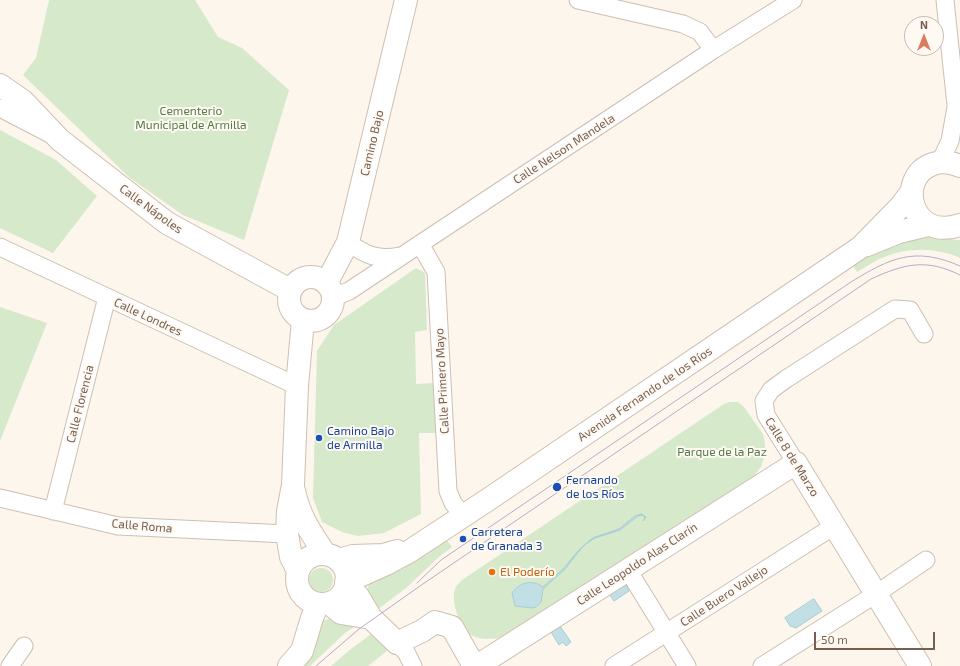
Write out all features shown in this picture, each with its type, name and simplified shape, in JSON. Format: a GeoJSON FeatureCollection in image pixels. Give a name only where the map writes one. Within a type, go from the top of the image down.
{"type":"FeatureCollection","features":[{"type":"Feature","properties":{"kind":"street","name":"Camino Bajo"},"geometry":{"type":"LineString","coordinates":[[330,290],[348,242],[406,0]]}},
{"type":"Feature","properties":{"kind":"street"},"geometry":{"type":"LineString","coordinates":[[578,0],[683,24],[700,32],[713,50]]}},
{"type":"Feature","properties":{"kind":"street","name":"Calle Nelson Mandela"},"geometry":{"type":"LineString","coordinates":[[330,290],[349,291],[713,50],[793,0]]}},
{"type":"Feature","properties":{"kind":"street"},"geometry":{"type":"LineString","coordinates":[[945,0],[958,113],[952,122],[950,164]]}},
{"type":"Feature","properties":{"kind":"street","name":"Calle Nápoles"},"geometry":{"type":"LineString","coordinates":[[0,85],[23,101],[60,140],[167,223],[290,290]]}},
{"type":"Feature","properties":{"kind":"street","name":"Calle Nápoles"},"geometry":{"type":"LineString","coordinates":[[0,108],[60,140]]}},
{"type":"Feature","properties":{"kind":"street","name":"Avenida Fernando de los Ríos"},"geometry":{"type":"LineString","coordinates":[[346,584],[410,551],[861,247],[901,206],[912,191],[915,180],[921,172],[930,165],[950,164]]}},
{"type":"Feature","properties":{"kind":"street"},"geometry":{"type":"LineString","coordinates":[[912,191],[912,201],[915,210],[920,218],[928,225],[950,229],[960,226]]}},
{"type":"Feature","properties":{"kind":"street","name":"Avenida Fernando de los Ríos"},"geometry":{"type":"LineString","coordinates":[[861,247],[899,232],[928,225]]}},
{"type":"Feature","properties":{"kind":"street"},"geometry":{"type":"LineString","coordinates":[[348,242],[359,251],[375,258],[401,256]]}},
{"type":"Feature","properties":{"kind":"street","name":"Calle Primero Mayo"},"geometry":{"type":"LineString","coordinates":[[420,244],[436,272],[448,491],[453,503],[463,516]]}},
{"type":"Feature","properties":{"kind":"street","name":"Calle Londres"},"geometry":{"type":"LineString","coordinates":[[0,247],[297,386]]}},
{"type":"Feature","properties":{"kind":"street"},"geometry":{"type":"LineString","coordinates":[[316,276],[330,290],[331,310],[325,317],[317,320],[303,320],[293,312],[290,306],[290,290],[298,280],[305,277],[316,276]]}},
{"type":"Feature","properties":{"kind":"street","name":"Calle Florencia"},"geometry":{"type":"LineString","coordinates":[[53,511],[107,298]]}},
{"type":"Feature","properties":{"kind":"street","name":"Calle 8 de Marzo"},"geometry":{"type":"LineString","coordinates":[[920,666],[766,415],[764,401],[771,390],[786,379],[895,309],[910,310],[924,334]]}},
{"type":"Feature","properties":{"kind":"street"},"geometry":{"type":"LineString","coordinates":[[298,572],[291,557],[287,534],[288,511],[293,485],[297,386],[303,320]]}},
{"type":"Feature","properties":{"kind":"street","name":"Calle Leopoldo Alas Clarín"},"geometry":{"type":"LineString","coordinates":[[476,666],[796,463]]}},
{"type":"Feature","properties":{"kind":"street"},"geometry":{"type":"LineString","coordinates":[[293,485],[298,508],[308,528],[331,557],[345,570],[346,584],[339,596],[316,600]]}},
{"type":"Feature","properties":{"kind":"street","name":"Calle Roma"},"geometry":{"type":"LineString","coordinates":[[0,498],[118,526],[287,534]]}},
{"type":"Feature","properties":{"kind":"street","name":"Calle Buero Vallejo"},"geometry":{"type":"LineString","coordinates":[[614,666],[834,526]]}},
{"type":"Feature","properties":{"kind":"street","name":"Avenida Fernando de los Ríos"},"geometry":{"type":"LineString","coordinates":[[331,557],[383,555],[428,539]]}},
{"type":"Feature","properties":{"kind":"street"},"geometry":{"type":"LineString","coordinates":[[331,557],[318,554],[303,562],[298,572],[297,585],[316,600],[341,613],[371,618]]}},
{"type":"Feature","properties":{"kind":"street"},"geometry":{"type":"LineString","coordinates":[[762,666],[876,594],[926,560]]}},
{"type":"Feature","properties":{"kind":"street"},"geometry":{"type":"LineString","coordinates":[[628,570],[687,666]]}},
{"type":"Feature","properties":{"kind":"street"},"geometry":{"type":"LineString","coordinates":[[346,584],[358,596],[371,618],[406,652],[413,666]]}},
{"type":"Feature","properties":{"kind":"street"},"geometry":{"type":"LineString","coordinates":[[291,664],[302,651],[316,600]]}},
{"type":"Feature","properties":{"kind":"street"},"geometry":{"type":"LineString","coordinates":[[397,643],[422,631],[434,622],[452,627],[476,666]]}},
{"type":"Feature","properties":{"kind":"street"},"geometry":{"type":"LineString","coordinates":[[10,666],[24,646]]}},
{"type":"Feature","properties":{"kind":"green space","name":"Cementerio Municipal de Armilla"},"geometry":{"type":"Polygon","coordinates":[[[49,0],[195,0],[218,37],[242,48],[289,90],[244,240],[183,215],[130,178],[23,75],[36,58],[49,0]]]}},
{"type":"Feature","properties":{"kind":"green space"},"geometry":{"type":"Polygon","coordinates":[[[0,130],[56,160],[97,196],[53,253],[0,228],[0,130]]]}},
{"type":"Feature","properties":{"kind":"green space"},"geometry":{"type":"Polygon","coordinates":[[[921,236],[960,240],[960,258],[942,252],[914,250],[887,256],[875,261],[857,272],[852,264],[880,247],[921,236]]]}},
{"type":"Feature","properties":{"kind":"green space"},"geometry":{"type":"Polygon","coordinates":[[[416,268],[425,273],[427,330],[415,332],[416,384],[434,383],[437,433],[419,433],[421,514],[384,533],[358,536],[342,532],[322,522],[313,498],[317,351],[334,325],[416,268]]]}},
{"type":"Feature","properties":{"kind":"green space"},"geometry":{"type":"Polygon","coordinates":[[[0,307],[47,323],[0,441],[0,307]]]}},
{"type":"Feature","properties":{"kind":"green space","name":"Parque de la Paz"},"geometry":{"type":"Polygon","coordinates":[[[738,402],[744,407],[763,434],[765,454],[761,467],[751,480],[502,638],[478,638],[474,637],[467,631],[457,613],[454,599],[456,587],[462,580],[724,404],[738,402]]]}},
{"type":"Feature","properties":{"kind":"green space"},"geometry":{"type":"Polygon","coordinates":[[[446,539],[452,547],[440,556],[406,588],[377,610],[367,591],[370,580],[446,539]]]}},
{"type":"Feature","properties":{"kind":"green space"},"geometry":{"type":"Polygon","coordinates":[[[321,568],[329,572],[333,580],[329,588],[321,592],[313,588],[309,580],[313,572],[321,568]]]}},
{"type":"Feature","properties":{"kind":"green space"},"geometry":{"type":"Polygon","coordinates":[[[330,618],[360,623],[345,633],[310,666],[301,666],[322,622],[330,618]]]}},
{"type":"Feature","properties":{"kind":"green space"},"geometry":{"type":"Polygon","coordinates":[[[374,632],[392,647],[368,666],[331,666],[351,649],[374,632]]]}},
{"type":"Feature","properties":{"kind":"water"},"geometry":{"type":"Polygon","coordinates":[[[642,514],[646,517],[643,521],[645,518],[644,516],[638,516],[620,530],[595,538],[586,544],[595,537],[619,529],[635,516],[642,514]]]}},
{"type":"Feature","properties":{"kind":"water"},"geometry":{"type":"Polygon","coordinates":[[[583,547],[565,569],[543,589],[541,602],[536,607],[515,606],[512,593],[515,589],[522,584],[530,582],[543,587],[564,568],[583,547]]]}},
{"type":"Feature","properties":{"kind":"water"},"geometry":{"type":"Polygon","coordinates":[[[625,584],[629,591],[614,601],[609,594],[625,584]]]}},
{"type":"Feature","properties":{"kind":"water"},"geometry":{"type":"Polygon","coordinates":[[[814,599],[822,611],[796,628],[790,626],[785,618],[814,599]]]}},
{"type":"Feature","properties":{"kind":"water"},"geometry":{"type":"Polygon","coordinates":[[[560,626],[571,642],[566,646],[563,642],[559,645],[551,632],[560,626]]]}},
{"type":"Feature","properties":{"kind":"tram line"},"geometry":{"type":"LineString","coordinates":[[417,583],[441,560],[851,282],[891,261],[916,256],[944,260],[960,266]]}},
{"type":"Feature","properties":{"kind":"tram line"},"geometry":{"type":"LineString","coordinates":[[316,666],[359,629],[420,586],[871,279],[894,270],[915,265],[936,266],[960,275]]}},
{"type":"Feature","properties":{"kind":"place","name":"Camino Bajo de Armilla"},"geometry":{"type":"Point","coordinates":[319,438]}},
{"type":"Feature","properties":{"kind":"place","name":"Fernando de los Ríos"},"geometry":{"type":"Point","coordinates":[557,487]}},
{"type":"Feature","properties":{"kind":"place","name":"Carretera de Granada 3"},"geometry":{"type":"Point","coordinates":[463,539]}},
{"type":"Feature","properties":{"kind":"place","name":"El Poderío"},"geometry":{"type":"Point","coordinates":[492,572]}}]}
